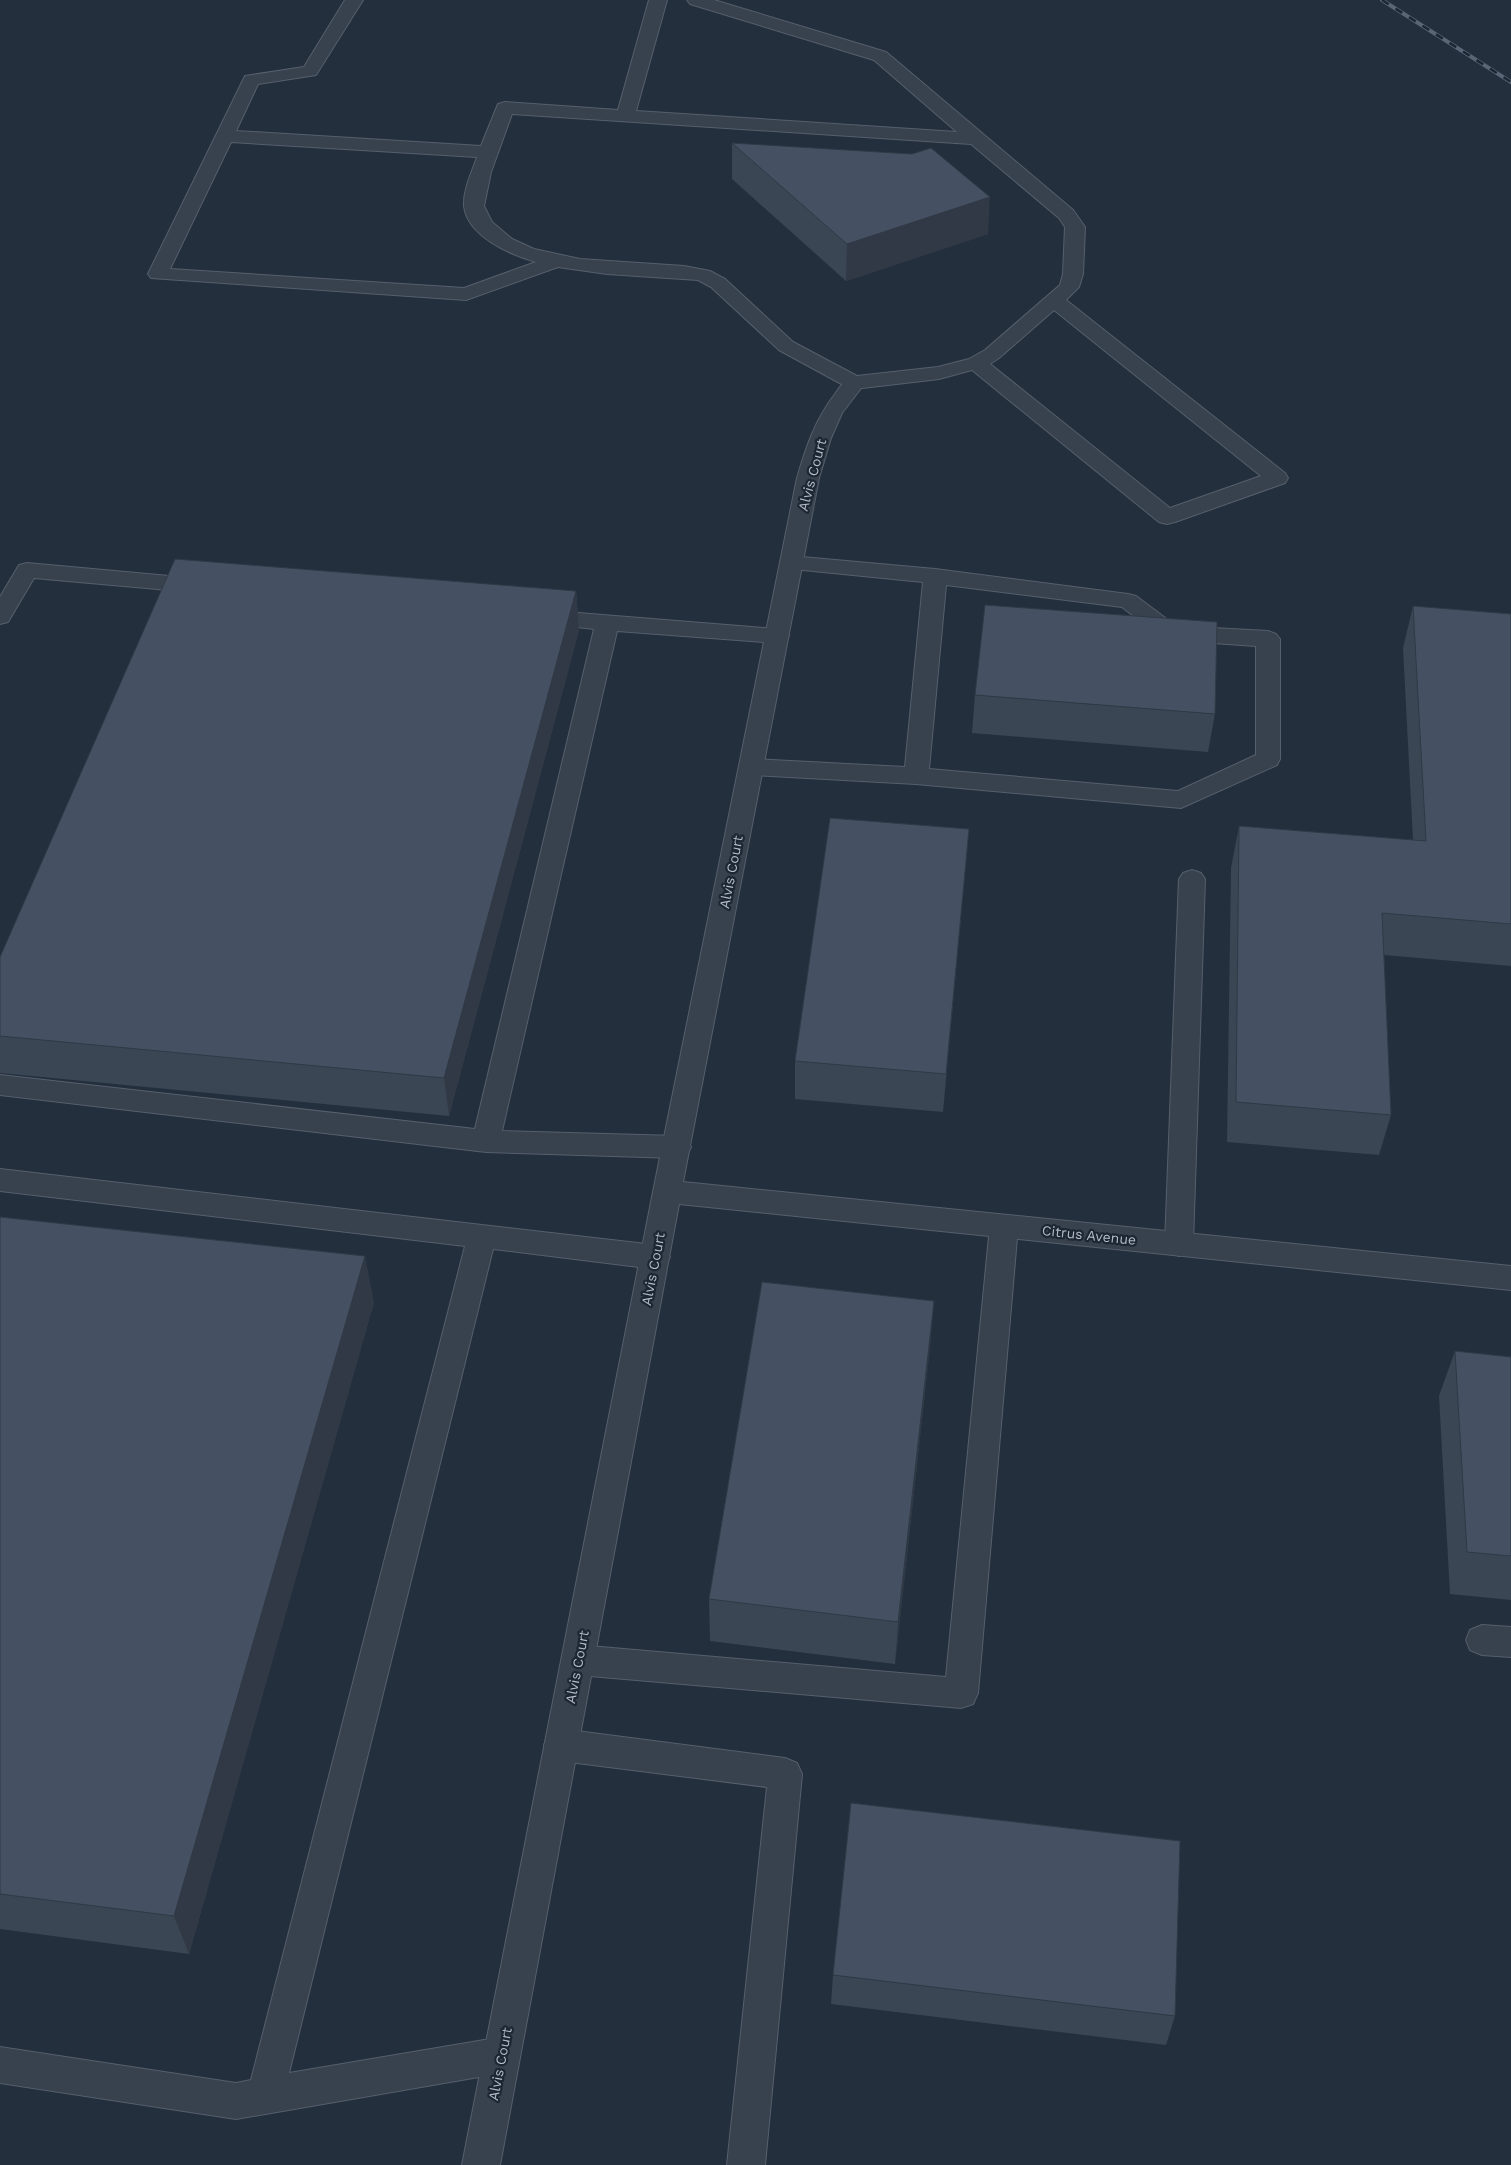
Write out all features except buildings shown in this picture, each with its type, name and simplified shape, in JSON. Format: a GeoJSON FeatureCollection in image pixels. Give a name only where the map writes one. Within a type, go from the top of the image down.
{"type":"FeatureCollection","features":[{"type":"Feature","properties":{"kind":"street"},"geometry":{"type":"LineString","coordinates":[[354,0],[310,71],[251,80],[158,274],[466,294],[554,262]]}},
{"type":"Feature","properties":{"kind":"street"},"geometry":{"type":"LineString","coordinates":[[625,116],[658,0]]}},
{"type":"Feature","properties":{"kind":"street"},"geometry":{"type":"LineString","coordinates":[[696,0],[880,56],[1066,214],[1075,227],[1073,274],[1069,287],[992,354],[976,364],[939,373],[854,383],[786,346],[718,283],[703,276],[684,272],[554,262],[520,252],[496,238],[481,222],[474,207],[475,192],[505,108],[976,138]]}},
{"type":"Feature","properties":{"kind":"street"},"geometry":{"type":"LineString","coordinates":[[224,136],[489,152]]}},
{"type":"Feature","properties":{"kind":"street"},"geometry":{"type":"LineString","coordinates":[[976,364],[1167,517],[1277,478],[1054,300]]}},
{"type":"Feature","properties":{"kind":"street","name":"Alvis Court"},"geometry":{"type":"LineString","coordinates":[[482,2165],[667,1192],[808,478],[820,438],[832,412],[854,383]]}},
{"type":"Feature","properties":{"kind":"street"},"geometry":{"type":"LineString","coordinates":[[751,767],[916,776],[1181,800],[1268,759],[1268,639],[1170,633],[1128,601],[935,576],[791,563]]}},
{"type":"Feature","properties":{"kind":"street"},"geometry":{"type":"LineString","coordinates":[[0,617],[27,570],[223,588]]}},
{"type":"Feature","properties":{"kind":"street"},"geometry":{"type":"LineString","coordinates":[[916,776],[935,576]]}},
{"type":"Feature","properties":{"kind":"street"},"geometry":{"type":"LineString","coordinates":[[518,614],[777,636]]}},
{"type":"Feature","properties":{"kind":"street"},"geometry":{"type":"LineString","coordinates":[[486,1141],[607,623]]}},
{"type":"Feature","properties":{"kind":"street"},"geometry":{"type":"LineString","coordinates":[[1179,1244],[1192,879]]}},
{"type":"Feature","properties":{"kind":"street"},"geometry":{"type":"LineString","coordinates":[[0,1085],[486,1141],[676,1147]]}},
{"type":"Feature","properties":{"kind":"street"},"geometry":{"type":"LineString","coordinates":[[0,1180],[655,1257]]}},
{"type":"Feature","properties":{"kind":"street","name":"Citrus Avenue"},"geometry":{"type":"LineString","coordinates":[[667,1192],[1511,1278]]}},
{"type":"Feature","properties":{"kind":"street"},"geometry":{"type":"LineString","coordinates":[[578,1660],[960,1693],[1004,1226]]}},
{"type":"Feature","properties":{"kind":"street"},"geometry":{"type":"LineString","coordinates":[[265,2096],[482,1237]]}},
{"type":"Feature","properties":{"kind":"street"},"geometry":{"type":"LineString","coordinates":[[561,1745],[785,1774],[746,2165]]}},
{"type":"Feature","properties":{"kind":"street"},"geometry":{"type":"LineString","coordinates":[[0,2065],[236,2101],[502,2055]]}},
{"type":"Feature","properties":{"kind":"railway"},"geometry":{"type":"LineString","coordinates":[[1382,0],[1511,82]]}}]}
